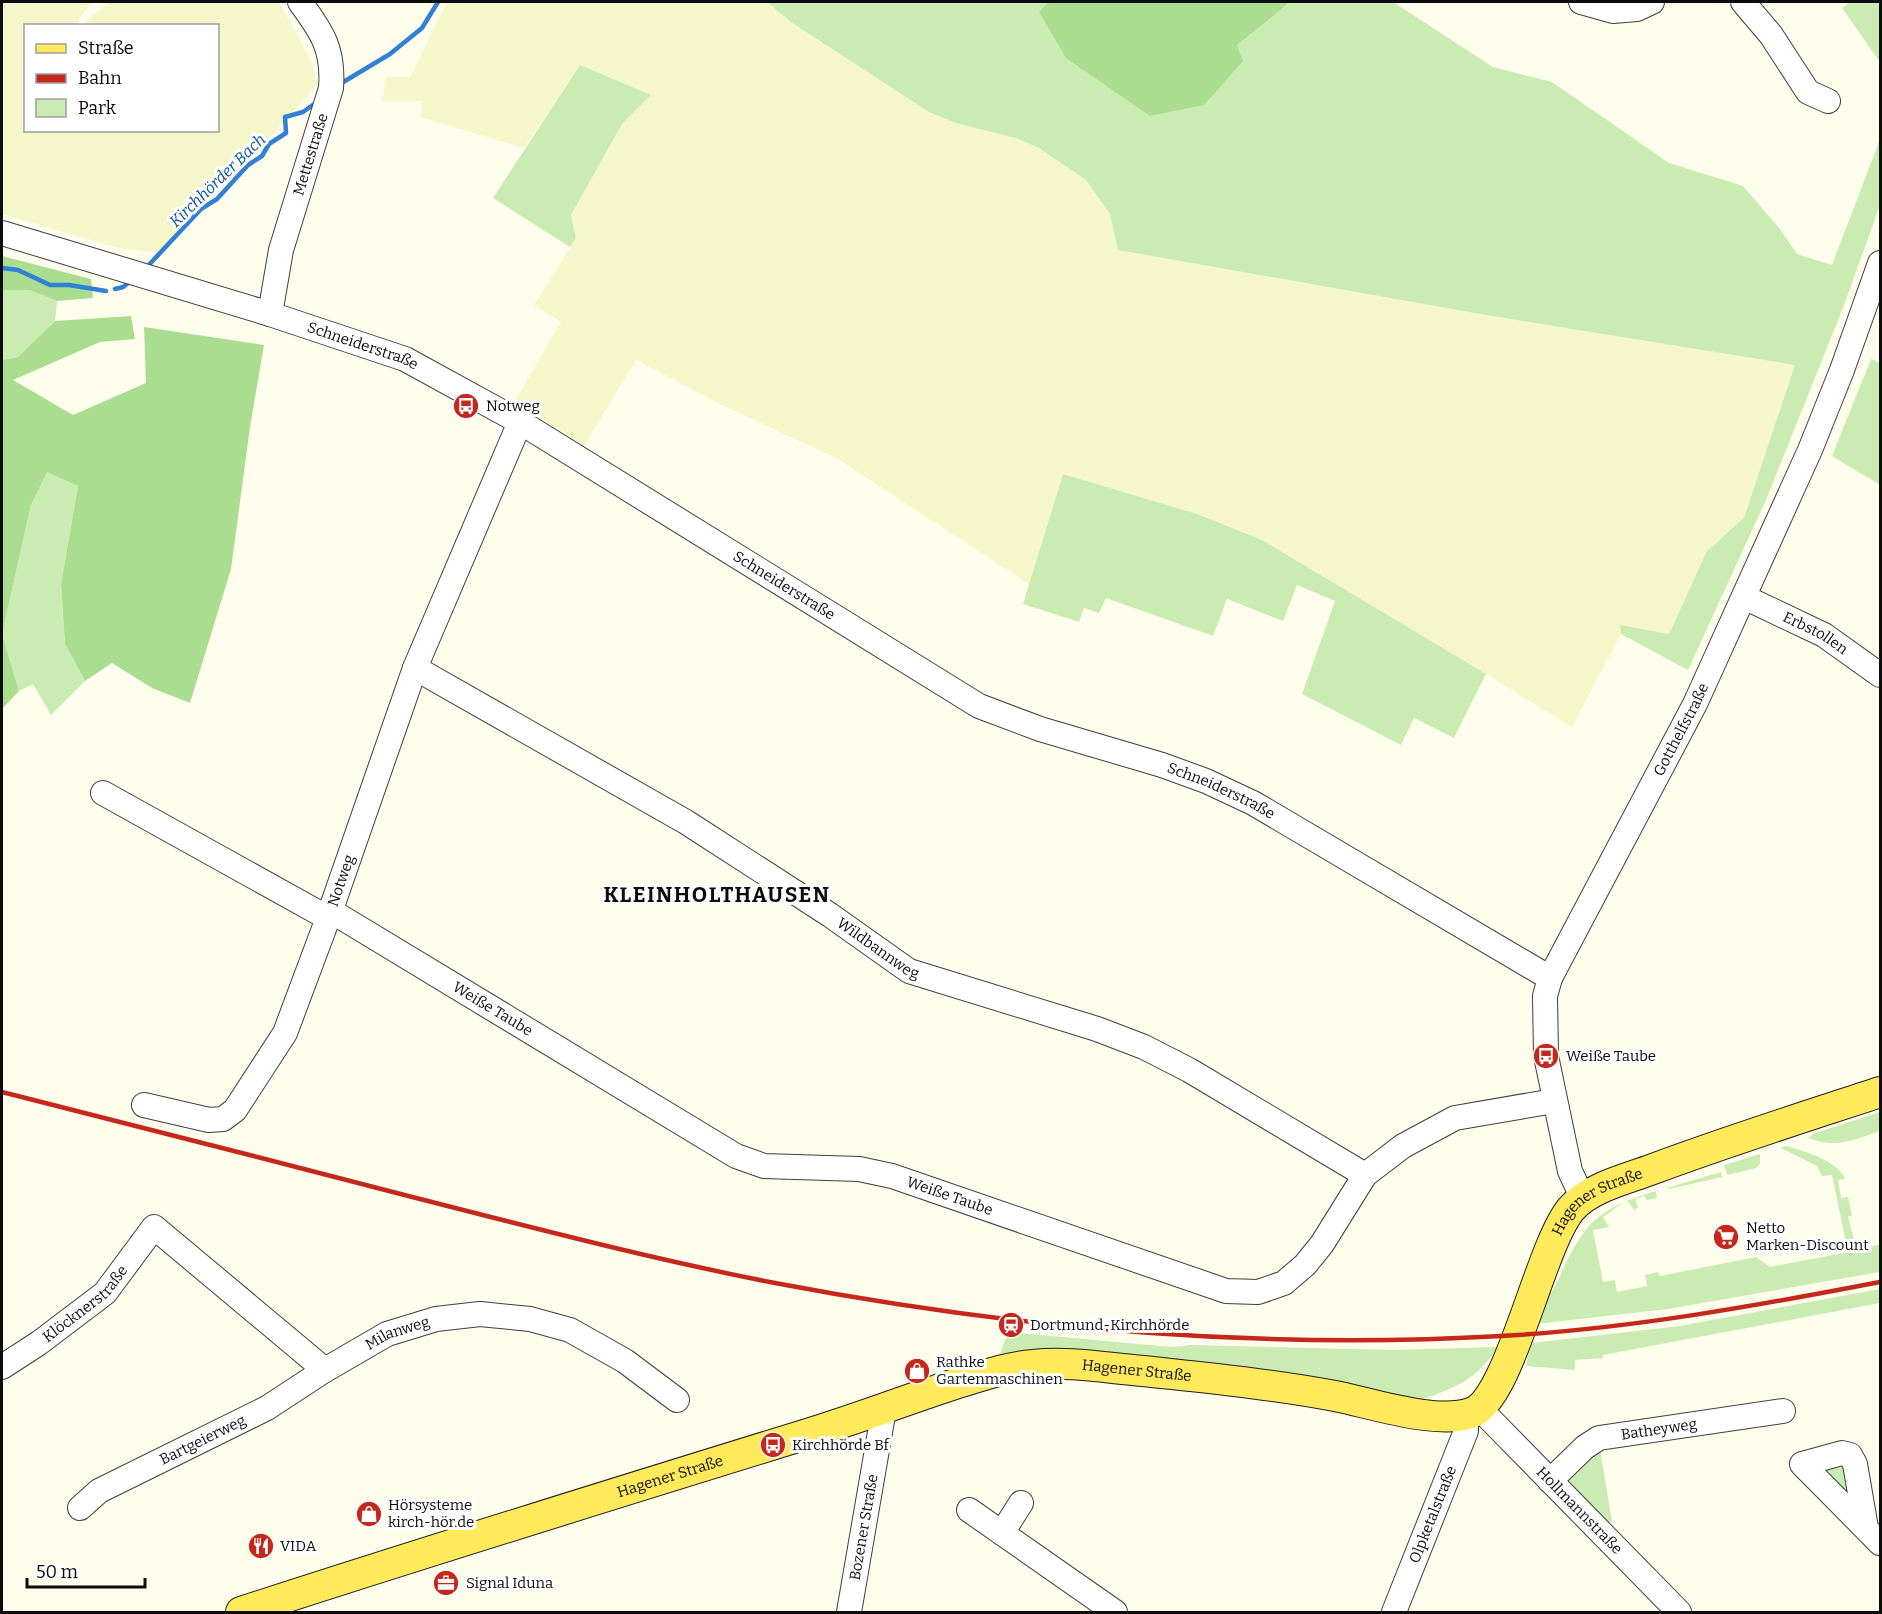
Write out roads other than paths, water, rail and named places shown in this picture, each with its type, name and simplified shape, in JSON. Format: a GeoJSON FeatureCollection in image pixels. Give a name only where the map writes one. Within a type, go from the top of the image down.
{"type":"FeatureCollection","features":[{"type":"Feature","properties":{"kind":"main road","name":"Hagener Straße"},"geometry":{"type":"LineString","coordinates":[[241,1612],[884,1409],[980,1376],[1025,1365],[1068,1364],[1261,1383],[1424,1415],[1473,1412],[1496,1386],[1510,1357],[1548,1254],[1572,1209],[1584,1199],[1608,1186],[1725,1142],[1881,1092]]}},
{"type":"Feature","properties":{"kind":"street","name":"Mettestraße"},"geometry":{"type":"LineString","coordinates":[[270,314],[281,250],[328,98],[333,68],[329,47],[300,2]]}},
{"type":"Feature","properties":{"kind":"street"},"geometry":{"type":"LineString","coordinates":[[1581,2],[1614,11],[1637,9],[1652,2]]}},
{"type":"Feature","properties":{"kind":"street"},"geometry":{"type":"LineString","coordinates":[[1743,2],[1771,35],[1808,92],[1828,101]]}},
{"type":"Feature","properties":{"kind":"street","name":"Schneiderstraße"},"geometry":{"type":"LineString","coordinates":[[2,233],[270,314],[405,359],[520,422],[980,706],[1040,729],[1162,765],[1253,802],[1550,978]]}},
{"type":"Feature","properties":{"kind":"street","name":"Gotthelfstraße"},"geometry":{"type":"LineString","coordinates":[[1584,1199],[1569,1171],[1546,1056],[1545,996],[1550,978],[1695,704],[1814,440],[1881,263]]}},
{"type":"Feature","properties":{"kind":"street","name":"Notweg"},"geometry":{"type":"LineString","coordinates":[[144,1105],[209,1120],[224,1119],[235,1110],[285,1033],[330,914],[415,668],[520,422]]}},
{"type":"Feature","properties":{"kind":"street","name":"Erbstollen"},"geometry":{"type":"LineString","coordinates":[[1744,597],[1824,635],[1881,675]]}},
{"type":"Feature","properties":{"kind":"street","name":"Wildbannweg"},"geometry":{"type":"LineString","coordinates":[[415,668],[686,822],[830,915],[909,971],[1097,1029],[1144,1047],[1190,1070],[1365,1174]]}},
{"type":"Feature","properties":{"kind":"street","name":"Weiße Taube"},"geometry":{"type":"LineString","coordinates":[[103,793],[330,914],[736,1156],[764,1166],[859,1169],[892,1176],[1226,1292],[1258,1292],[1284,1283],[1305,1265],[1322,1245],[1365,1174],[1403,1146],[1455,1118],[1554,1101]]}},
{"type":"Feature","properties":{"kind":"street","name":"Klöcknerstraße"},"geometry":{"type":"LineString","coordinates":[[2,1367],[39,1343],[105,1293],[154,1227],[325,1370]]}},
{"type":"Feature","properties":{"kind":"street","name":"Milanweg"},"geometry":{"type":"LineString","coordinates":[[325,1370],[387,1334],[436,1319],[480,1314],[530,1319],[570,1330],[625,1361],[677,1400]]}},
{"type":"Feature","properties":{"kind":"street","name":"Bartgeierweg"},"geometry":{"type":"LineString","coordinates":[[80,1508],[99,1491],[267,1408],[325,1370]]}},
{"type":"Feature","properties":{"kind":"street","name":"Bozener Straße"},"geometry":{"type":"LineString","coordinates":[[849,1612],[884,1409]]}},
{"type":"Feature","properties":{"kind":"street","name":"Batheyweg"},"geometry":{"type":"LineString","coordinates":[[1550,1481],[1599,1438],[1783,1411]]}},
{"type":"Feature","properties":{"kind":"street","name":"Hollmannstraße"},"geometry":{"type":"LineString","coordinates":[[1473,1412],[1550,1481],[1679,1612]]}},
{"type":"Feature","properties":{"kind":"street","name":"Olpketalstraße"},"geometry":{"type":"LineString","coordinates":[[1394,1612],[1473,1412]]}},
{"type":"Feature","properties":{"kind":"street"},"geometry":{"type":"LineString","coordinates":[[1002,1533],[1021,1503]]}},
{"type":"Feature","properties":{"kind":"street"},"geometry":{"type":"LineString","coordinates":[[969,1510],[1115,1612]]}},
{"type":"Feature","properties":{"kind":"waterway","name":"Kirchhörder Bach"},"geometry":{"type":"LineString","coordinates":[[340,84],[390,54],[422,28],[438,2]]}},
{"type":"Feature","properties":{"kind":"waterway","name":"Kirchhörder Bach"},"geometry":{"type":"LineString","coordinates":[[146,268],[201,209],[217,199],[248,165],[262,156],[269,144],[286,133],[285,117],[303,112],[317,102]]}},
{"type":"Feature","properties":{"kind":"waterway","name":"Kirchhörder Bach"},"geometry":{"type":"LineString","coordinates":[[2,268],[18,270],[50,285],[69,285],[106,291]]}},
{"type":"Feature","properties":{"kind":"waterway","name":"Kirchhörder Bach"},"geometry":{"type":"LineString","coordinates":[[115,289],[131,281]]}},
{"type":"Feature","properties":{"kind":"railway"},"geometry":{"type":"LineString","coordinates":[[2,1092],[509,1222],[686,1264],[864,1299],[1045,1323],[1136,1332],[1319,1340],[1410,1340],[1501,1336],[1644,1322],[1739,1308],[1880,1282]]}},
{"type":"Feature","properties":{"kind":"place","name":"Notweg"},"geometry":{"type":"Point","coordinates":[466,406]}},
{"type":"Feature","properties":{"kind":"place","name":"Weiße Taube"},"geometry":{"type":"Point","coordinates":[1546,1056]}},
{"type":"Feature","properties":{"kind":"place","name":"Netto Marken-Discount"},"geometry":{"type":"Point","coordinates":[1726,1237]}},
{"type":"Feature","properties":{"kind":"place","name":"Dortmund-Kirchhörde"},"geometry":{"type":"Point","coordinates":[1011,1325]}},
{"type":"Feature","properties":{"kind":"place","name":"Rathke Gartenmaschinen"},"geometry":{"type":"Point","coordinates":[917,1371]}},
{"type":"Feature","properties":{"kind":"place","name":"Kirchhörde Bf"},"geometry":{"type":"Point","coordinates":[773,1445]}},
{"type":"Feature","properties":{"kind":"place","name":"Hörsysteme kirch-hör.de"},"geometry":{"type":"Point","coordinates":[369,1514]}},
{"type":"Feature","properties":{"kind":"place","name":"VIDA"},"geometry":{"type":"Point","coordinates":[261,1546]}},
{"type":"Feature","properties":{"kind":"place","name":"Signal Iduna"},"geometry":{"type":"Point","coordinates":[446,1583]}},
{"type":"Feature","properties":{"kind":"district","name":"KLEINHOLTHAUSEN"},"geometry":{"type":"Point","coordinates":[717,895]}}]}
